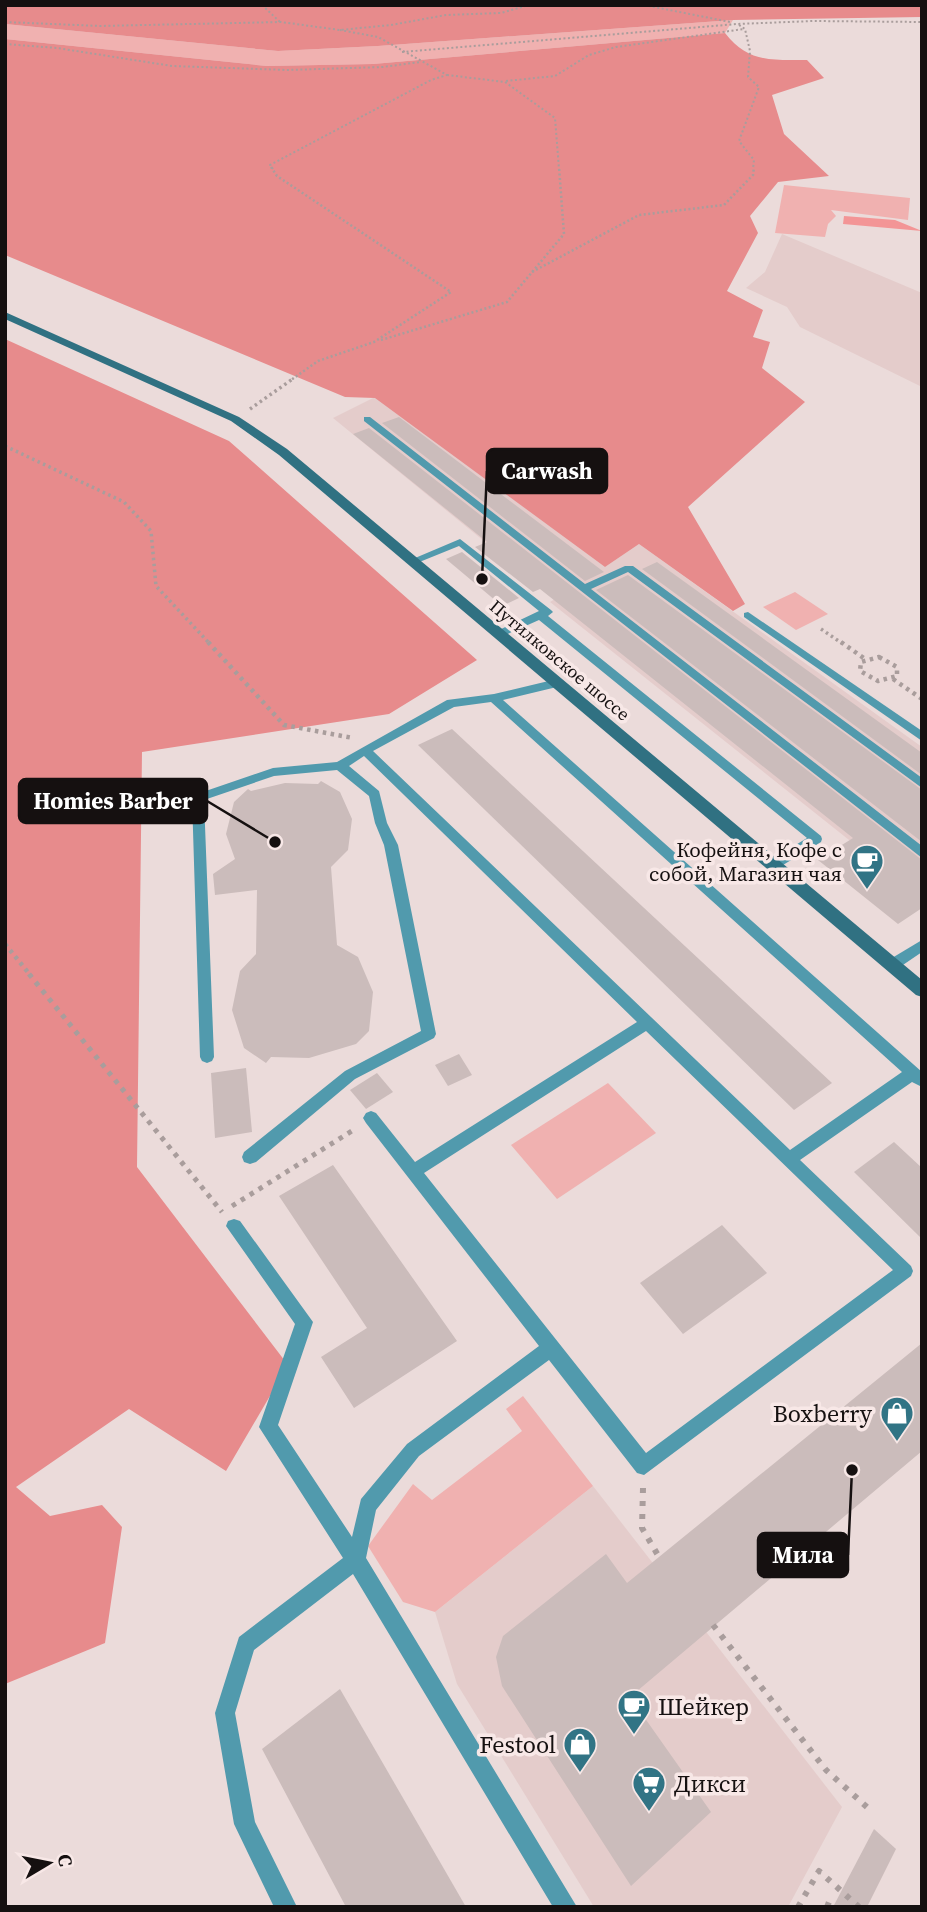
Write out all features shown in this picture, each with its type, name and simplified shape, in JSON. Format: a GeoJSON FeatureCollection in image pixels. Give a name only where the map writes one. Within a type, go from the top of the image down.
{"type":"FeatureCollection","features":[{"type":"Feature","properties":{"kind":"main road","name":"Путилковское шоссе"},"geometry":{"type":"LineString","coordinates":[[5,315],[235,419],[283,452],[922,990]]}},
{"type":"Feature","properties":{"kind":"lane"},"geometry":{"type":"LineString","coordinates":[[367,419],[584,588],[587,594],[922,853]]}},
{"type":"Feature","properties":{"kind":"lane"},"geometry":{"type":"LineString","coordinates":[[413,561],[460,542],[547,612],[499,634]]}},
{"type":"Feature","properties":{"kind":"lane"},"geometry":{"type":"LineString","coordinates":[[584,588],[629,568],[922,784]]}},
{"type":"Feature","properties":{"kind":"lane"},"geometry":{"type":"LineString","coordinates":[[540,615],[816,839],[773,865]]}},
{"type":"Feature","properties":{"kind":"lane"},"geometry":{"type":"LineString","coordinates":[[748,615],[922,737]]}},
{"type":"Feature","properties":{"kind":"lane"},"geometry":{"type":"LineString","coordinates":[[207,1057],[198,798],[273,772],[340,766],[451,703],[494,698],[557,683]]}},
{"type":"Feature","properties":{"kind":"lane"},"geometry":{"type":"LineString","coordinates":[[494,698],[918,1077],[789,1159]]}},
{"type":"Feature","properties":{"kind":"lane"},"geometry":{"type":"LineString","coordinates":[[365,750],[905,1271],[643,1466],[371,1118]]}},
{"type":"Feature","properties":{"kind":"lane"},"geometry":{"type":"LineString","coordinates":[[250,1157],[350,1075],[429,1034],[391,845],[381,823],[375,794],[340,766]]}},
{"type":"Feature","properties":{"kind":"lane"},"geometry":{"type":"LineString","coordinates":[[892,965],[922,945]]}},
{"type":"Feature","properties":{"kind":"lane"},"geometry":{"type":"LineString","coordinates":[[413,1172],[648,1022]]}},
{"type":"Feature","properties":{"kind":"lane"},"geometry":{"type":"LineString","coordinates":[[234,1226],[304,1322],[268,1427],[356,1560],[566,1907]]}},
{"type":"Feature","properties":{"kind":"lane"},"geometry":{"type":"LineString","coordinates":[[286,1907],[246,1824],[226,1713],[246,1644],[356,1560],[368,1506],[413,1450],[551,1348]]}},
{"type":"Feature","properties":{"kind":"path"},"geometry":{"type":"LineString","coordinates":[[262,5],[281,22]]}},
{"type":"Feature","properties":{"kind":"path"},"geometry":{"type":"LineString","coordinates":[[340,30],[391,25],[446,15],[501,13],[529,5]]}},
{"type":"Feature","properties":{"kind":"path"},"geometry":{"type":"LineString","coordinates":[[532,272],[639,215],[724,205],[753,175],[754,160],[739,141],[759,87],[748,77],[750,51],[745,29],[737,24],[645,5]]}},
{"type":"Feature","properties":{"kind":"path"},"geometry":{"type":"LineString","coordinates":[[401,52],[737,24],[813,21],[922,22]]}},
{"type":"Feature","properties":{"kind":"path"},"geometry":{"type":"LineString","coordinates":[[5,22],[100,26],[281,22],[378,37],[447,75],[505,82],[555,75],[589,55],[616,47],[745,29]]}},
{"type":"Feature","properties":{"kind":"path"},"geometry":{"type":"LineString","coordinates":[[5,44],[57,48],[172,66],[287,69],[383,67],[421,62]]}},
{"type":"Feature","properties":{"kind":"path"},"geometry":{"type":"LineString","coordinates":[[374,342],[451,292],[277,176],[270,165],[431,80],[447,75]]}},
{"type":"Feature","properties":{"kind":"path"},"geometry":{"type":"LineString","coordinates":[[235,419],[318,361],[507,302],[564,234],[555,118],[505,82]]}},
{"type":"Feature","properties":{"kind":"path"},"geometry":{"type":"LineString","coordinates":[[5,446],[124,502],[151,531],[156,586],[284,725],[352,737],[365,750]]}},
{"type":"Feature","properties":{"kind":"path"},"geometry":{"type":"LineString","coordinates":[[821,629],[864,659],[879,657],[892,662],[899,672],[893,679],[878,681],[864,676],[859,666],[864,659]]}},
{"type":"Feature","properties":{"kind":"path"},"geometry":{"type":"LineString","coordinates":[[893,679],[922,699]]}},
{"type":"Feature","properties":{"kind":"path"},"geometry":{"type":"LineString","coordinates":[[5,944],[234,1226]]}},
{"type":"Feature","properties":{"kind":"path"},"geometry":{"type":"LineString","coordinates":[[222,1212],[371,1118]]}},
{"type":"Feature","properties":{"kind":"path"},"geometry":{"type":"LineString","coordinates":[[643,1466],[642,1528],[659,1557]]}},
{"type":"Feature","properties":{"kind":"path"},"geometry":{"type":"LineString","coordinates":[[713,1625],[826,1770],[869,1809]]}},
{"type":"Feature","properties":{"kind":"path"},"geometry":{"type":"LineString","coordinates":[[798,1907],[819,1871],[859,1907]]}},
{"type":"Feature","properties":{"kind":"shaded area"},"geometry":{"type":"Polygon","coordinates":[[[5,5],[922,5],[922,17],[733,20],[278,51],[5,24],[5,5]]]}},
{"type":"Feature","properties":{"kind":"shaded area"},"geometry":{"type":"Polygon","coordinates":[[[733,20],[725,33],[373,64],[267,66],[5,39],[5,24],[278,51],[733,20]]]}},
{"type":"Feature","properties":{"kind":"shaded area"},"geometry":{"type":"Polygon","coordinates":[[[725,33],[752,55],[772,59],[807,60],[824,78],[772,95],[784,134],[829,176],[778,182],[750,216],[758,233],[727,291],[763,310],[753,337],[770,342],[762,368],[805,402],[688,507],[745,604],[733,611],[639,544],[605,567],[375,398],[345,397],[5,255],[5,39],[267,66],[373,64],[725,33]]]}},
{"type":"Feature","properties":{"kind":"shaded area"},"geometry":{"type":"Polygon","coordinates":[[[784,185],[910,198],[908,220],[831,210],[836,216],[828,224],[825,237],[775,233],[784,185]]]}},
{"type":"Feature","properties":{"kind":"shaded area"},"geometry":{"type":"Polygon","coordinates":[[[844,216],[895,220],[922,231],[843,224],[844,216]]]}},
{"type":"Feature","properties":{"kind":"shaded area"},"geometry":{"type":"Polygon","coordinates":[[[782,234],[922,293],[922,387],[800,327],[787,307],[746,288],[765,272],[782,234]]]}},
{"type":"Feature","properties":{"kind":"shaded area"},"geometry":{"type":"Polygon","coordinates":[[[5,339],[229,441],[477,660],[389,714],[142,752],[137,1167],[288,1365],[226,1471],[129,1409],[16,1487],[50,1516],[102,1505],[122,1527],[105,1643],[5,1684],[5,339]]]}},
{"type":"Feature","properties":{"kind":"shaded area"},"geometry":{"type":"Polygon","coordinates":[[[375,397],[605,567],[639,544],[922,747],[922,898],[550,602],[555,599],[333,418],[375,397]]]}},
{"type":"Feature","properties":{"kind":"shaded area"},"geometry":{"type":"Polygon","coordinates":[[[795,592],[828,614],[796,630],[763,607],[795,592]]]}},
{"type":"Feature","properties":{"kind":"shaded area"},"geometry":{"type":"Polygon","coordinates":[[[608,1083],[656,1133],[557,1199],[511,1145],[608,1083]]]}},
{"type":"Feature","properties":{"kind":"shaded area"},"geometry":{"type":"Polygon","coordinates":[[[523,1396],[593,1486],[435,1612],[403,1602],[368,1546],[413,1484],[432,1500],[522,1431],[506,1409],[523,1396]]]}},
{"type":"Feature","properties":{"kind":"shaded area"},"geometry":{"type":"Polygon","coordinates":[[[593,1486],[842,1807],[788,1907],[594,1907],[457,1684],[435,1612],[593,1486]]]}},
{"type":"Feature","properties":{"kind":"building"},"geometry":{"type":"Polygon","coordinates":[[[399,417],[604,572],[585,581],[382,423],[399,417]]]}},
{"type":"Feature","properties":{"kind":"building"},"geometry":{"type":"Polygon","coordinates":[[[369,428],[922,860],[922,908],[898,924],[818,860],[853,838],[540,589],[533,592],[475,547],[487,542],[353,434],[369,428]]]}},
{"type":"Feature","properties":{"kind":"building"},"geometry":{"type":"Polygon","coordinates":[[[462,552],[519,598],[502,606],[446,559],[462,552]]]}},
{"type":"Feature","properties":{"kind":"building"},"geometry":{"type":"Polygon","coordinates":[[[657,562],[922,753],[922,775],[642,569],[657,562]]]}},
{"type":"Feature","properties":{"kind":"building"},"geometry":{"type":"Polygon","coordinates":[[[628,575],[922,790],[922,842],[596,590],[628,575]]]}},
{"type":"Feature","properties":{"kind":"building"},"geometry":{"type":"Polygon","coordinates":[[[452,729],[832,1083],[794,1110],[418,745],[452,729]]]}},
{"type":"Feature","properties":{"kind":"building"},"geometry":{"type":"Polygon","coordinates":[[[321,781],[340,792],[352,819],[348,850],[331,867],[337,945],[358,957],[373,992],[369,1031],[356,1044],[309,1058],[271,1057],[266,1063],[244,1048],[232,1010],[240,971],[256,954],[257,890],[215,895],[213,874],[235,859],[226,834],[234,802],[248,789],[251,791],[285,783],[318,784],[321,781]]]}},
{"type":"Feature","properties":{"kind":"building"},"geometry":{"type":"Polygon","coordinates":[[[459,1054],[472,1075],[448,1086],[435,1065],[459,1054]]]}},
{"type":"Feature","properties":{"kind":"building"},"geometry":{"type":"Polygon","coordinates":[[[246,1068],[252,1132],[215,1138],[211,1073],[246,1068]]]}},
{"type":"Feature","properties":{"kind":"building"},"geometry":{"type":"Polygon","coordinates":[[[377,1073],[393,1092],[366,1109],[350,1090],[377,1073]]]}},
{"type":"Feature","properties":{"kind":"building"},"geometry":{"type":"Polygon","coordinates":[[[894,1142],[922,1168],[922,1239],[854,1172],[894,1142]]]}},
{"type":"Feature","properties":{"kind":"building"},"geometry":{"type":"Polygon","coordinates":[[[333,1165],[457,1341],[354,1408],[321,1357],[367,1328],[279,1196],[333,1165]]]}},
{"type":"Feature","properties":{"kind":"building"},"geometry":{"type":"Polygon","coordinates":[[[722,1225],[767,1273],[683,1334],[640,1283],[722,1225]]]}},
{"type":"Feature","properties":{"kind":"building"},"geometry":{"type":"Polygon","coordinates":[[[922,1343],[922,1451],[630,1697],[711,1812],[631,1886],[502,1686],[496,1657],[503,1636],[606,1554],[627,1583],[922,1343]]]}},
{"type":"Feature","properties":{"kind":"building"},"geometry":{"type":"Polygon","coordinates":[[[340,1689],[466,1907],[346,1907],[262,1749],[340,1689]]]}},
{"type":"Feature","properties":{"kind":"building"},"geometry":{"type":"Polygon","coordinates":[[[874,1829],[896,1849],[867,1907],[833,1907],[874,1829]]]}},
{"type":"Feature","properties":{"kind":"place","name":"Carwash"},"geometry":{"type":"Point","coordinates":[482,579]}},
{"type":"Feature","properties":{"kind":"place","name":"Homies Barber"},"geometry":{"type":"Point","coordinates":[275,842]}},
{"type":"Feature","properties":{"kind":"place","name":"Кофейня, Кофе с собой, Магазин чая"},"geometry":{"type":"Point","coordinates":[867,891]}},
{"type":"Feature","properties":{"kind":"place","name":"Boxberry"},"geometry":{"type":"Point","coordinates":[897,1443]}},
{"type":"Feature","properties":{"kind":"place","name":"Мила"},"geometry":{"type":"Point","coordinates":[852,1470]}},
{"type":"Feature","properties":{"kind":"place","name":"Шейкер"},"geometry":{"type":"Point","coordinates":[634,1736]}},
{"type":"Feature","properties":{"kind":"place","name":"Festool"},"geometry":{"type":"Point","coordinates":[580,1774]}},
{"type":"Feature","properties":{"kind":"place","name":"Дикси"},"geometry":{"type":"Point","coordinates":[649,1813]}}]}
